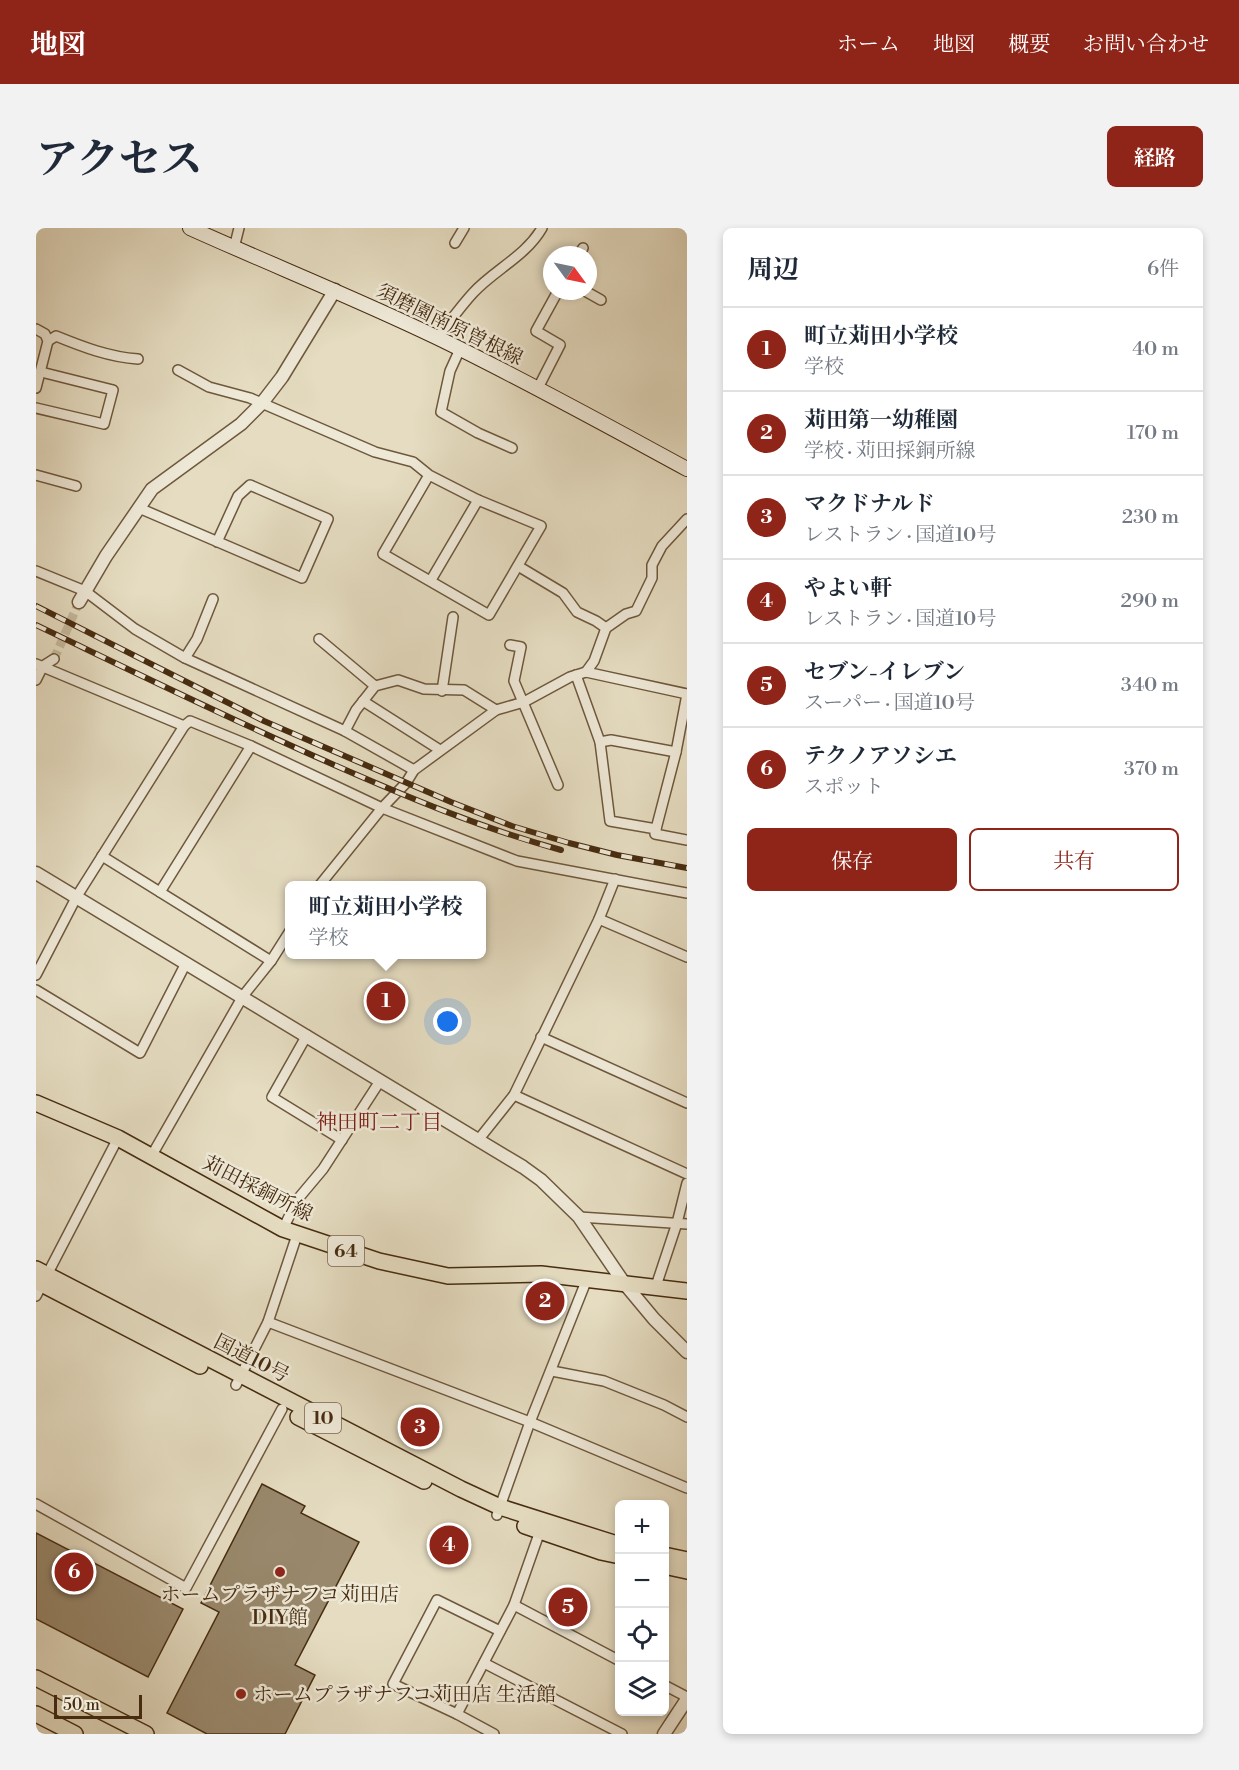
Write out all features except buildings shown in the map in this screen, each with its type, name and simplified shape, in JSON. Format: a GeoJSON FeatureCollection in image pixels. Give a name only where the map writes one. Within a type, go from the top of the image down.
{"type":"FeatureCollection","features":[{"type":"Feature","properties":{"kind":"main road","name":"須磨園南原曽根線"},"geometry":{"type":"LineString","coordinates":[[190,228],[335,290],[460,349],[538,388],[687,469]]}},
{"type":"Feature","properties":{"kind":"main road","name":"苅田採銅所線"},"geometry":{"type":"LineString","coordinates":[[36,1103],[152,1155],[283,1229],[379,1261],[448,1276],[542,1274],[687,1290]]}},
{"type":"Feature","properties":{"kind":"main road","name":"国道10号"},"geometry":{"type":"LineString","coordinates":[[39,1280],[239,1381],[405,1461],[540,1531],[615,1554]]}},
{"type":"Feature","properties":{"kind":"main road","name":"国道10号"},"geometry":{"type":"LineString","coordinates":[[239,1381],[282,1409],[392,1467],[499,1511],[615,1544]]}},
{"type":"Feature","properties":{"kind":"main road"},"geometry":{"type":"LineString","coordinates":[[669,1556],[687,1560]]}},
{"type":"Feature","properties":{"kind":"main road"},"geometry":{"type":"LineString","coordinates":[[669,1567],[687,1571]]}},
{"type":"Feature","properties":{"kind":"main road"},"geometry":{"type":"LineString","coordinates":[[36,1678],[146,1734]]}},
{"type":"Feature","properties":{"kind":"main road"},"geometry":{"type":"LineString","coordinates":[[36,1714],[75,1734]]}},
{"type":"Feature","properties":{"kind":"street"},"geometry":{"type":"LineString","coordinates":[[234,248],[239,228]]}},
{"type":"Feature","properties":{"kind":"street"},"geometry":{"type":"LineString","coordinates":[[455,243],[464,228]]}},
{"type":"Feature","properties":{"kind":"street"},"geometry":{"type":"LineString","coordinates":[[437,338],[473,292],[522,251],[542,228]]}},
{"type":"Feature","properties":{"kind":"street"},"geometry":{"type":"LineString","coordinates":[[82,596],[152,489],[241,424],[262,403],[282,377],[335,290]]}},
{"type":"Feature","properties":{"kind":"street"},"geometry":{"type":"LineString","coordinates":[[597,298],[601,300]]}},
{"type":"Feature","properties":{"kind":"street"},"geometry":{"type":"LineString","coordinates":[[538,388],[560,345],[536,331],[553,300]]}},
{"type":"Feature","properties":{"kind":"street"},"geometry":{"type":"LineString","coordinates":[[36,330],[45,334],[48,340],[36,388]]}},
{"type":"Feature","properties":{"kind":"street"},"geometry":{"type":"LineString","coordinates":[[48,340],[56,336],[95,351],[121,358],[138,359]]}},
{"type":"Feature","properties":{"kind":"street"},"geometry":{"type":"LineString","coordinates":[[460,349],[450,371],[441,412],[478,433],[512,448]]}},
{"type":"Feature","properties":{"kind":"street"},"geometry":{"type":"LineString","coordinates":[[178,370],[209,387],[250,398],[375,452],[413,462],[429,475],[478,500],[542,526],[489,615],[383,554],[429,475]]}},
{"type":"Feature","properties":{"kind":"street"},"geometry":{"type":"LineString","coordinates":[[36,408],[104,424],[113,390],[41,372]]}},
{"type":"Feature","properties":{"kind":"street"},"geometry":{"type":"LineString","coordinates":[[36,475],[76,486]]}},
{"type":"Feature","properties":{"kind":"street"},"geometry":{"type":"LineString","coordinates":[[139,508],[217,542],[302,578],[328,519],[250,485],[238,496],[217,542]]}},
{"type":"Feature","properties":{"kind":"street"},"geometry":{"type":"LineString","coordinates":[[431,580],[478,500]]}},
{"type":"Feature","properties":{"kind":"street"},"geometry":{"type":"LineString","coordinates":[[586,672],[594,661],[606,628],[626,614],[636,611],[652,578],[652,565],[662,546],[687,519]]}},
{"type":"Feature","properties":{"kind":"street"},"geometry":{"type":"LineString","coordinates":[[518,566],[563,593],[577,612],[606,628]]}},
{"type":"Feature","properties":{"kind":"street"},"geometry":{"type":"LineString","coordinates":[[36,571],[185,658],[345,731],[414,770]]}},
{"type":"Feature","properties":{"kind":"street"},"geometry":{"type":"LineString","coordinates":[[185,658],[213,599]]}},
{"type":"Feature","properties":{"kind":"street"},"geometry":{"type":"LineString","coordinates":[[442,690],[453,617]]}},
{"type":"Feature","properties":{"kind":"street"},"geometry":{"type":"LineString","coordinates":[[320,639],[375,686]]}},
{"type":"Feature","properties":{"kind":"street"},"geometry":{"type":"LineString","coordinates":[[510,645],[521,647],[514,681],[558,785]]}},
{"type":"Feature","properties":{"kind":"street"},"geometry":{"type":"LineString","coordinates":[[40,665],[54,659]]}},
{"type":"Feature","properties":{"kind":"street"},"geometry":{"type":"LineString","coordinates":[[36,680],[40,665]]}},
{"type":"Feature","properties":{"kind":"street"},"geometry":{"type":"LineString","coordinates":[[40,665],[184,726]]}},
{"type":"Feature","properties":{"kind":"street"},"geometry":{"type":"LineString","coordinates":[[322,881],[382,808],[406,783],[414,770],[496,710],[524,702],[586,672],[687,694],[676,752],[655,834],[687,840]]}},
{"type":"Feature","properties":{"kind":"street"},"geometry":{"type":"LineString","coordinates":[[576,675],[600,742],[610,821],[656,830]]}},
{"type":"Feature","properties":{"kind":"street"},"geometry":{"type":"LineString","coordinates":[[345,731],[356,710],[375,686],[398,680],[424,689],[464,690],[496,710]]}},
{"type":"Feature","properties":{"kind":"street"},"geometry":{"type":"LineString","coordinates":[[363,701],[440,750]]}},
{"type":"Feature","properties":{"kind":"street"},"geometry":{"type":"LineString","coordinates":[[36,975],[77,896],[184,726],[190,721],[251,746],[382,808],[517,861],[687,893]]}},
{"type":"Feature","properties":{"kind":"street"},"geometry":{"type":"LineString","coordinates":[[600,742],[611,740],[676,752]]}},
{"type":"Feature","properties":{"kind":"street"},"geometry":{"type":"LineString","coordinates":[[160,892],[251,746]]}},
{"type":"Feature","properties":{"kind":"street"},"geometry":{"type":"LineString","coordinates":[[102,856],[271,961]]}},
{"type":"Feature","properties":{"kind":"street"},"geometry":{"type":"LineString","coordinates":[[36,873],[524,1167],[541,1180],[579,1217],[624,1283],[654,1319],[687,1352]]}},
{"type":"Feature","properties":{"kind":"street"},"geometry":{"type":"LineString","coordinates":[[479,1139],[514,1095],[599,919],[615,879]]}},
{"type":"Feature","properties":{"kind":"street"},"geometry":{"type":"LineString","coordinates":[[599,919],[687,957]]}},
{"type":"Feature","properties":{"kind":"street"},"geometry":{"type":"LineString","coordinates":[[152,1155],[243,996],[271,961],[285,939]]}},
{"type":"Feature","properties":{"kind":"street"},"geometry":{"type":"LineString","coordinates":[[36,990],[140,1053],[186,963]]}},
{"type":"Feature","properties":{"kind":"street"},"geometry":{"type":"LineString","coordinates":[[307,1035],[272,1098],[342,1140]]}},
{"type":"Feature","properties":{"kind":"street"},"geometry":{"type":"LineString","coordinates":[[542,1037],[687,1103]]}},
{"type":"Feature","properties":{"kind":"street"},"geometry":{"type":"LineString","coordinates":[[283,1229],[297,1200],[323,1169],[380,1080]]}},
{"type":"Feature","properties":{"kind":"street"},"geometry":{"type":"LineString","coordinates":[[514,1095],[687,1174]]}},
{"type":"Feature","properties":{"kind":"street"},"geometry":{"type":"LineString","coordinates":[[39,1280],[118,1138]]}},
{"type":"Feature","properties":{"kind":"street"},"geometry":{"type":"LineString","coordinates":[[656,1286],[682,1223],[687,1183]]}},
{"type":"Feature","properties":{"kind":"street"},"geometry":{"type":"LineString","coordinates":[[579,1217],[682,1223]]}},
{"type":"Feature","properties":{"kind":"street"},"geometry":{"type":"LineString","coordinates":[[239,1381],[268,1322],[297,1235]]}},
{"type":"Feature","properties":{"kind":"street"},"geometry":{"type":"LineString","coordinates":[[499,1511],[530,1422],[587,1279]]}},
{"type":"Feature","properties":{"kind":"street"},"geometry":{"type":"LineString","coordinates":[[268,1322],[530,1422],[687,1488]]}},
{"type":"Feature","properties":{"kind":"street"},"geometry":{"type":"LineString","coordinates":[[552,1371],[604,1381],[664,1404],[687,1417]]}},
{"type":"Feature","properties":{"kind":"street"},"geometry":{"type":"LineString","coordinates":[[36,1504],[186,1588],[282,1409]]}},
{"type":"Feature","properties":{"kind":"street"},"geometry":{"type":"LineString","coordinates":[[457,1714],[514,1605],[540,1531]]}},
{"type":"Feature","properties":{"kind":"street"},"geometry":{"type":"LineString","coordinates":[[494,1734],[393,1684],[437,1600],[500,1631]]}},
{"type":"Feature","properties":{"kind":"street"},"geometry":{"type":"LineString","coordinates":[[514,1605],[615,1658]]}},
{"type":"Feature","properties":{"kind":"street"},"geometry":{"type":"LineString","coordinates":[[484,1663],[622,1734]]}},
{"type":"Feature","properties":{"kind":"street"},"geometry":{"type":"LineString","coordinates":[[664,1734],[687,1698],[669,1688]]}},
{"type":"Feature","properties":{"kind":"tunnel"},"geometry":{"type":"LineString","coordinates":[[54,659],[79,602]]}},
{"type":"Feature","properties":{"kind":"railway"},"geometry":{"type":"LineString","coordinates":[[36,606],[264,721],[451,802],[512,826],[569,843],[687,868]]}},
{"type":"Feature","properties":{"kind":"railway"},"geometry":{"type":"LineString","coordinates":[[36,625],[220,713],[360,776],[473,822],[561,850]]}},
{"type":"Feature","properties":{"kind":"place","name":"町立苅田小学校"},"geometry":{"type":"Point","coordinates":[386,1001]}},
{"type":"Feature","properties":{"kind":"place","name":"苅田第一幼稚園"},"geometry":{"type":"Point","coordinates":[545,1301]}},
{"type":"Feature","properties":{"kind":"place","name":"マクドナルド"},"geometry":{"type":"Point","coordinates":[420,1427]}},
{"type":"Feature","properties":{"kind":"place","name":"やよい軒"},"geometry":{"type":"Point","coordinates":[449,1545]}},
{"type":"Feature","properties":{"kind":"place","name":"テクノアソシエ"},"geometry":{"type":"Point","coordinates":[74,1572]}},
{"type":"Feature","properties":{"kind":"place","name":"ホームプラザナフコ苅田店 DIY館"},"geometry":{"type":"Point","coordinates":[280,1572]}},
{"type":"Feature","properties":{"kind":"place","name":"セブン-イレブン"},"geometry":{"type":"Point","coordinates":[568,1607]}},
{"type":"Feature","properties":{"kind":"place","name":"ホームプラザナフコ苅田店 生活館"},"geometry":{"type":"Point","coordinates":[241,1694]}},
{"type":"Feature","properties":{"kind":"district","name":"神田町二丁目"},"geometry":{"type":"Point","coordinates":[379,1122]}}]}
